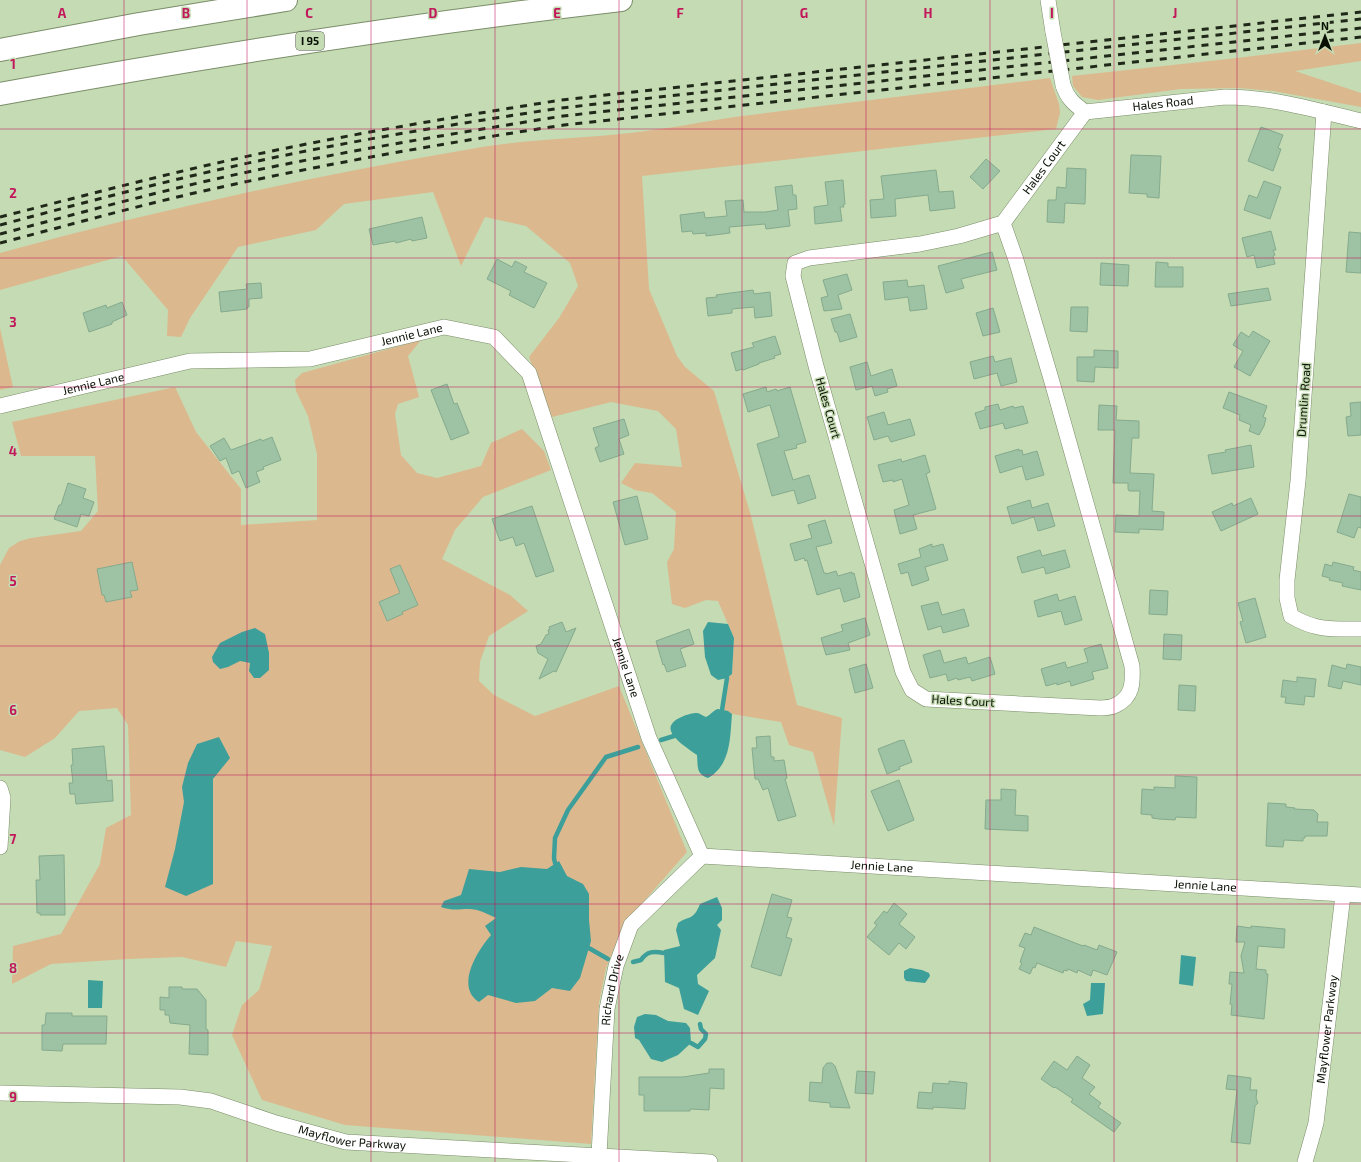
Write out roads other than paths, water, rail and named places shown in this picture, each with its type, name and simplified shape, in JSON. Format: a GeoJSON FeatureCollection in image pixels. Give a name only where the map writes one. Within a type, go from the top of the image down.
{"type":"FeatureCollection","features":[{"type":"Feature","properties":{"kind":"highway"},"geometry":{"type":"LineString","coordinates":[[0,50],[140,24],[286,0]]}},
{"type":"Feature","properties":{"kind":"highway","name":"I 95"},"geometry":{"type":"LineString","coordinates":[[0,94],[154,66],[356,34],[621,0]]}},
{"type":"Feature","properties":{"kind":"street"},"geometry":{"type":"LineString","coordinates":[[1048,0],[1063,86],[1065,92],[1073,103],[1085,112]]}},
{"type":"Feature","properties":{"kind":"street","name":"Hales Road"},"geometry":{"type":"LineString","coordinates":[[1085,112],[1225,97],[1247,97],[1273,100],[1361,121]]}},
{"type":"Feature","properties":{"kind":"street","name":"Hales Court"},"geometry":{"type":"LineString","coordinates":[[1003,223],[1016,260],[1046,362],[1132,666],[1133,682],[1128,696],[1116,706],[1100,708],[926,699],[912,690],[903,672],[816,366],[793,276],[795,263],[809,258],[920,244],[958,236],[1003,223],[1085,112]]}},
{"type":"Feature","properties":{"kind":"street","name":"Drumlin Road"},"geometry":{"type":"LineString","coordinates":[[1324,112],[1297,486],[1287,580],[1287,598],[1291,616],[1306,624],[1322,629],[1361,629]]}},
{"type":"Feature","properties":{"kind":"street","name":"Jennie Lane"},"geometry":{"type":"LineString","coordinates":[[0,406],[190,361],[310,359],[444,327],[494,337],[529,373],[649,738],[702,856],[1361,895]]}},
{"type":"Feature","properties":{"kind":"street"},"geometry":{"type":"LineString","coordinates":[[0,788],[3,798],[0,847]]}},
{"type":"Feature","properties":{"kind":"street","name":"Richard Drive"},"geometry":{"type":"LineString","coordinates":[[599,1155],[607,1010],[616,966],[631,925],[702,856]]}},
{"type":"Feature","properties":{"kind":"street","name":"Mayflower Parkway"},"geometry":{"type":"LineString","coordinates":[[1305,1162],[1316,1123],[1343,895]]}},
{"type":"Feature","properties":{"kind":"street","name":"Mayflower Parkway"},"geometry":{"type":"LineString","coordinates":[[0,1093],[180,1097],[211,1101],[276,1123],[346,1142],[710,1162]]}},
{"type":"Feature","properties":{"kind":"water"},"geometry":{"type":"Polygon","coordinates":[[[708,622],[728,624],[734,638],[732,674],[727,678],[718,680],[711,675],[705,657],[703,631],[708,622]]]}},
{"type":"Feature","properties":{"kind":"water"},"geometry":{"type":"Polygon","coordinates":[[[255,628],[265,634],[269,653],[269,670],[260,678],[254,678],[249,671],[250,663],[240,661],[220,669],[213,662],[212,657],[220,643],[242,632],[255,628]]]}},
{"type":"Feature","properties":{"kind":"water"},"geometry":{"type":"Polygon","coordinates":[[[718,709],[728,711],[732,714],[730,741],[721,766],[716,773],[708,778],[701,774],[698,770],[697,755],[675,738],[671,731],[671,727],[675,720],[689,714],[699,713],[706,717],[718,709]]]}},
{"type":"Feature","properties":{"kind":"water"},"geometry":{"type":"Polygon","coordinates":[[[219,737],[230,758],[213,779],[213,884],[186,896],[165,887],[175,849],[184,802],[182,787],[188,763],[197,744],[219,737]]]}},
{"type":"Feature","properties":{"kind":"water"},"geometry":{"type":"Polygon","coordinates":[[[559,861],[567,876],[583,884],[589,894],[591,941],[580,978],[570,991],[552,988],[535,1001],[516,1003],[488,995],[479,1002],[472,995],[469,987],[469,978],[475,959],[491,935],[485,926],[496,918],[476,910],[441,907],[444,901],[461,895],[469,869],[500,872],[521,867],[547,869],[559,861]]]}},
{"type":"Feature","properties":{"kind":"water"},"geometry":{"type":"Polygon","coordinates":[[[717,897],[722,908],[722,920],[717,925],[721,930],[715,958],[697,975],[698,984],[709,991],[698,1015],[684,1009],[679,988],[665,982],[664,950],[680,946],[676,930],[678,923],[691,917],[698,909],[700,904],[717,897]]]}},
{"type":"Feature","properties":{"kind":"water"},"geometry":{"type":"Polygon","coordinates":[[[1181,955],[1196,957],[1193,986],[1179,984],[1181,955]]]}},
{"type":"Feature","properties":{"kind":"water"},"geometry":{"type":"Polygon","coordinates":[[[910,968],[922,970],[929,973],[930,976],[925,983],[906,981],[904,978],[904,971],[910,968]]]}},
{"type":"Feature","properties":{"kind":"water"},"geometry":{"type":"Polygon","coordinates":[[[88,980],[103,981],[102,1008],[88,1008],[88,980]]]}},
{"type":"Feature","properties":{"kind":"water"},"geometry":{"type":"Polygon","coordinates":[[[1091,983],[1105,983],[1103,1014],[1087,1016],[1083,1004],[1090,1000],[1091,983]]]}},
{"type":"Feature","properties":{"kind":"water"},"geometry":{"type":"Polygon","coordinates":[[[645,1014],[656,1015],[668,1021],[686,1023],[690,1028],[691,1043],[678,1055],[662,1062],[651,1059],[639,1040],[635,1038],[634,1027],[637,1017],[645,1014]]]}},
{"type":"Feature","properties":{"kind":"waterway"},"geometry":{"type":"LineString","coordinates":[[722,710],[727,678]]}},
{"type":"Feature","properties":{"kind":"waterway"},"geometry":{"type":"LineString","coordinates":[[661,740],[674,736]]}},
{"type":"Feature","properties":{"kind":"waterway"},"geometry":{"type":"LineString","coordinates":[[555,863],[555,838],[568,810],[606,757],[638,747]]}},
{"type":"Feature","properties":{"kind":"waterway"},"geometry":{"type":"LineString","coordinates":[[587,947],[608,959]]}},
{"type":"Feature","properties":{"kind":"waterway"},"geometry":{"type":"LineString","coordinates":[[633,962],[641,960],[651,952],[664,953]]}},
{"type":"Feature","properties":{"kind":"waterway"},"geometry":{"type":"LineString","coordinates":[[691,1043],[698,1047],[705,1039],[706,1034],[701,1029],[700,1024]]}},
{"type":"Feature","properties":{"kind":"railway"},"geometry":{"type":"LineString","coordinates":[[0,217],[169,174],[309,143],[561,100],[1361,12]]}},
{"type":"Feature","properties":{"kind":"railway"},"geometry":{"type":"LineString","coordinates":[[0,225],[141,188],[309,150],[561,108],[1361,19]]}},
{"type":"Feature","properties":{"kind":"railway"},"geometry":{"type":"LineString","coordinates":[[0,234],[171,189],[270,167],[395,144],[563,116],[1361,28]]}},
{"type":"Feature","properties":{"kind":"railway"},"geometry":{"type":"LineString","coordinates":[[0,243],[116,212],[272,176],[397,152],[564,125],[1361,37]]}}]}
